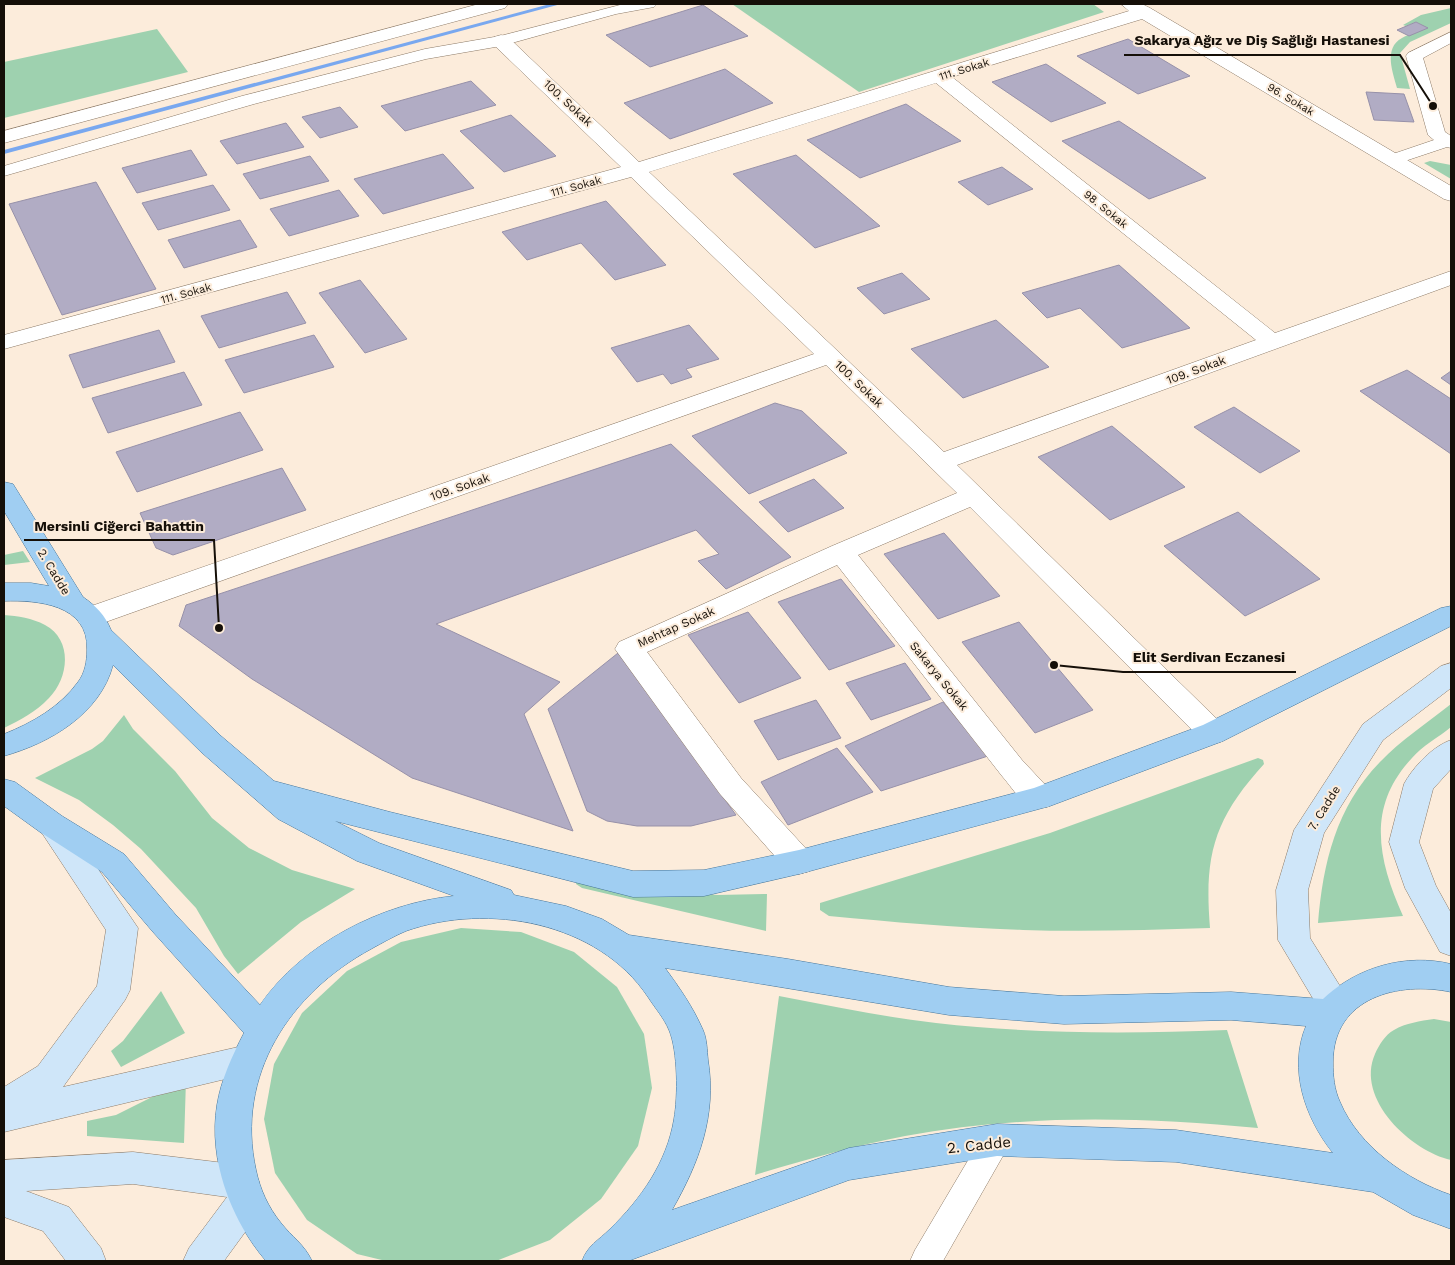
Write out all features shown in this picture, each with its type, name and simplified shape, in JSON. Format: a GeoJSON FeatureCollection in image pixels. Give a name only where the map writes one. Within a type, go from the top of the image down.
{"type":"FeatureCollection","features":[{"type":"Feature","properties":{"kind":"main road","name":"2. Cadde"},"geometry":{"type":"LineString","coordinates":[[4,490],[88,619]]}},
{"type":"Feature","properties":{"kind":"main road"},"geometry":{"type":"LineString","coordinates":[[4,592],[19,591],[48,594],[88,619],[211,744],[289,811],[368,852],[520,907],[577,921],[626,948],[662,986],[686,1032],[696,1085],[688,1141],[663,1196],[611,1253]]}},
{"type":"Feature","properties":{"kind":"main road"},"geometry":{"type":"LineString","coordinates":[[264,790],[390,824],[633,884],[704,883],[799,862],[1039,798],[1212,733],[1451,615]]}},
{"type":"Feature","properties":{"kind":"main road"},"geometry":{"type":"LineString","coordinates":[[4,745],[30,736],[64,715],[89,689],[101,661],[88,619]]}},
{"type":"Feature","properties":{"kind":"main road","name":"7. Cadde"},"geometry":{"type":"LineString","coordinates":[[1333,1011],[1294,940],[1292,890],[1309,830],[1373,732],[1451,673]]}},
{"type":"Feature","properties":{"kind":"main road"},"geometry":{"type":"LineString","coordinates":[[1451,751],[1419,784],[1404,842],[1421,888],[1451,943]]}},
{"type":"Feature","properties":{"kind":"main road"},"geometry":{"type":"LineString","coordinates":[[4,790],[51,824],[113,863],[164,923],[262,1030]]}},
{"type":"Feature","properties":{"kind":"main road"},"geometry":{"type":"LineString","coordinates":[[4,1105],[50,1078],[114,990],[122,928],[51,824]]}},
{"type":"Feature","properties":{"kind":"main road"},"geometry":{"type":"LineString","coordinates":[[293,1261],[278,1249],[244,1191],[234,1155],[234,1107],[247,1060],[262,1030],[299,983],[347,945],[402,919],[462,906],[520,907]]}},
{"type":"Feature","properties":{"kind":"main road"},"geometry":{"type":"LineString","coordinates":[[626,948],[788,972],[949,1001],[1064,1010],[1232,1006],[1333,1011]]}},
{"type":"Feature","properties":{"kind":"main road"},"geometry":{"type":"LineString","coordinates":[[1451,978],[1410,974],[1377,980],[1350,994],[1333,1011],[1318,1038],[1314,1064],[1319,1093],[1332,1123],[1352,1151],[1379,1176],[1412,1197],[1451,1213]]}},
{"type":"Feature","properties":{"kind":"main road"},"geometry":{"type":"LineString","coordinates":[[4,1116],[247,1060]]}},
{"type":"Feature","properties":{"kind":"main road","name":"2. Cadde"},"geometry":{"type":"LineString","coordinates":[[611,1253],[849,1164],[997,1140],[1176,1146],[1379,1176]]}},
{"type":"Feature","properties":{"kind":"main road"},"geometry":{"type":"LineString","coordinates":[[4,1176],[132,1168],[244,1191]]}},
{"type":"Feature","properties":{"kind":"main road"},"geometry":{"type":"LineString","coordinates":[[202,1261],[244,1191]]}},
{"type":"Feature","properties":{"kind":"main road"},"geometry":{"type":"LineString","coordinates":[[4,1200],[56,1219],[88,1261]]}},
{"type":"Feature","properties":{"kind":"street"},"geometry":{"type":"LineString","coordinates":[[4,137],[469,7],[499,4]]}},
{"type":"Feature","properties":{"kind":"street","name":"111. Sokak"},"geometry":{"type":"LineString","coordinates":[[4,342],[637,169],[939,76],[1137,8]]}},
{"type":"Feature","properties":{"kind":"street","name":"96. Sokak"},"geometry":{"type":"LineString","coordinates":[[1137,8],[1451,195]]}},
{"type":"Feature","properties":{"kind":"street","name":"100. Sokak"},"geometry":{"type":"LineString","coordinates":[[501,41],[637,169],[940,462],[1212,733]]}},
{"type":"Feature","properties":{"kind":"street","name":"98. Sokak"},"geometry":{"type":"LineString","coordinates":[[939,76],[1272,342]]}},
{"type":"Feature","properties":{"kind":"street","name":"109. Sokak"},"geometry":{"type":"LineString","coordinates":[[940,462],[1451,278]]}},
{"type":"Feature","properties":{"kind":"street","name":"109. Sokak"},"geometry":{"type":"LineString","coordinates":[[88,619],[830,356]]}},
{"type":"Feature","properties":{"kind":"street","name":"Mehtap Sokak"},"geometry":{"type":"LineString","coordinates":[[799,862],[729,784],[629,649],[841,552],[973,496]]}},
{"type":"Feature","properties":{"kind":"street","name":"Sakarya Sokak"},"geometry":{"type":"LineString","coordinates":[[841,552],[1012,768],[1039,798]]}},
{"type":"Feature","properties":{"kind":"lane"},"geometry":{"type":"LineString","coordinates":[[4,171],[248,100],[425,54],[501,41],[615,10],[649,4]]}},
{"type":"Feature","properties":{"kind":"lane"},"geometry":{"type":"LineString","coordinates":[[1450,142],[1437,135],[1414,56],[1451,38]]}},
{"type":"Feature","properties":{"kind":"lane"},"geometry":{"type":"LineString","coordinates":[[1393,160],[1450,142]]}},
{"type":"Feature","properties":{"kind":"lane"},"geometry":{"type":"LineString","coordinates":[[926,1261],[997,1140]]}},
{"type":"Feature","properties":{"kind":"green space"},"geometry":{"type":"Polygon","coordinates":[[[732,4],[1093,4],[1104,12],[859,92],[732,4]]]}},
{"type":"Feature","properties":{"kind":"green space"},"geometry":{"type":"Polygon","coordinates":[[[1451,8],[1451,23],[1410,42],[1400,53],[1410,89],[1397,88],[1391,61],[1391,54],[1396,42],[1427,28],[1416,22],[1406,26],[1403,25],[1421,15],[1451,8]]]}},
{"type":"Feature","properties":{"kind":"green space"},"geometry":{"type":"Polygon","coordinates":[[[157,29],[188,72],[4,118],[4,62],[157,29]]]}},
{"type":"Feature","properties":{"kind":"green space"},"geometry":{"type":"Polygon","coordinates":[[[1430,161],[1451,165],[1451,179],[1424,163],[1430,161]]]}},
{"type":"Feature","properties":{"kind":"green space"},"geometry":{"type":"Polygon","coordinates":[[[23,551],[30,562],[4,565],[4,555],[23,551]]]}},
{"type":"Feature","properties":{"kind":"green space"},"geometry":{"type":"Polygon","coordinates":[[[4,615],[25,618],[45,625],[60,640],[64,649],[65,660],[61,680],[49,698],[33,712],[4,728],[4,615]]]}},
{"type":"Feature","properties":{"kind":"green space"},"geometry":{"type":"Polygon","coordinates":[[[1451,704],[1451,727],[1416,754],[1397,777],[1388,795],[1382,815],[1381,834],[1387,875],[1403,916],[1318,923],[1328,858],[1342,817],[1352,798],[1365,779],[1388,754],[1451,704]]]}},
{"type":"Feature","properties":{"kind":"green space"},"geometry":{"type":"Polygon","coordinates":[[[124,715],[133,729],[175,771],[212,818],[249,848],[292,870],[355,889],[301,922],[238,974],[224,956],[196,908],[141,849],[79,800],[35,778],[92,749],[103,741],[124,715]]]}},
{"type":"Feature","properties":{"kind":"green space"},"geometry":{"type":"Polygon","coordinates":[[[1258,758],[1263,760],[1264,764],[1234,803],[1223,821],[1216,839],[1209,879],[1210,928],[1093,931],[999,929],[829,916],[820,910],[820,903],[1050,833],[1258,758]]]}},
{"type":"Feature","properties":{"kind":"green space"},"geometry":{"type":"Polygon","coordinates":[[[576,880],[717,895],[767,894],[766,931],[582,888],[576,884],[576,880]]]}},
{"type":"Feature","properties":{"kind":"green space"},"geometry":{"type":"Polygon","coordinates":[[[461,928],[521,932],[574,952],[617,987],[644,1034],[652,1088],[638,1146],[601,1199],[550,1240],[496,1261],[386,1261],[357,1254],[307,1220],[275,1173],[264,1119],[274,1064],[302,1013],[347,971],[401,942],[461,928]]]}},
{"type":"Feature","properties":{"kind":"green space"},"geometry":{"type":"Polygon","coordinates":[[[161,991],[185,1033],[121,1067],[111,1051],[123,1041],[161,991]]]}},
{"type":"Feature","properties":{"kind":"green space"},"geometry":{"type":"Polygon","coordinates":[[[779,996],[896,1018],[972,1027],[1081,1032],[1227,1030],[1258,1128],[1126,1120],[1037,1121],[993,1124],[949,1129],[886,1140],[755,1175],[779,996]]]}},
{"type":"Feature","properties":{"kind":"green space"},"geometry":{"type":"Polygon","coordinates":[[[1434,1019],[1451,1022],[1451,1160],[1435,1155],[1419,1146],[1404,1134],[1390,1120],[1380,1105],[1373,1088],[1371,1071],[1375,1054],[1385,1037],[1403,1026],[1434,1019]]]}},
{"type":"Feature","properties":{"kind":"green space"},"geometry":{"type":"Polygon","coordinates":[[[186,1080],[184,1143],[87,1136],[87,1121],[116,1115],[186,1080]]]}},
{"type":"Feature","properties":{"kind":"building"},"geometry":{"type":"Polygon","coordinates":[[[703,5],[748,36],[650,67],[606,35],[703,5]]]}},
{"type":"Feature","properties":{"kind":"building"},"geometry":{"type":"Polygon","coordinates":[[[1416,22],[1428,28],[1409,36],[1397,30],[1416,22]]]}},
{"type":"Feature","properties":{"kind":"building"},"geometry":{"type":"Polygon","coordinates":[[[1128,39],[1190,76],[1138,94],[1077,56],[1128,39]]]}},
{"type":"Feature","properties":{"kind":"building"},"geometry":{"type":"Polygon","coordinates":[[[1046,64],[1106,103],[1051,122],[992,82],[1046,64]]]}},
{"type":"Feature","properties":{"kind":"building"},"geometry":{"type":"Polygon","coordinates":[[[725,69],[773,103],[670,139],[624,103],[725,69]]]}},
{"type":"Feature","properties":{"kind":"building"},"geometry":{"type":"Polygon","coordinates":[[[471,81],[496,105],[405,131],[381,106],[471,81]]]}},
{"type":"Feature","properties":{"kind":"building"},"geometry":{"type":"Polygon","coordinates":[[[1366,92],[1404,94],[1414,122],[1374,120],[1366,92]]]}},
{"type":"Feature","properties":{"kind":"building"},"geometry":{"type":"Polygon","coordinates":[[[906,104],[961,141],[860,178],[807,140],[906,104]]]}},
{"type":"Feature","properties":{"kind":"building"},"geometry":{"type":"Polygon","coordinates":[[[340,107],[358,127],[320,138],[302,117],[340,107]]]}},
{"type":"Feature","properties":{"kind":"building"},"geometry":{"type":"Polygon","coordinates":[[[511,115],[556,156],[504,172],[460,131],[511,115]]]}},
{"type":"Feature","properties":{"kind":"building"},"geometry":{"type":"Polygon","coordinates":[[[1119,121],[1206,178],[1149,199],[1062,141],[1119,121]]]}},
{"type":"Feature","properties":{"kind":"building"},"geometry":{"type":"Polygon","coordinates":[[[286,123],[304,147],[237,164],[220,141],[286,123]]]}},
{"type":"Feature","properties":{"kind":"building"},"geometry":{"type":"Polygon","coordinates":[[[191,150],[207,175],[137,193],[122,168],[191,150]]]}},
{"type":"Feature","properties":{"kind":"building"},"geometry":{"type":"Polygon","coordinates":[[[443,154],[474,188],[383,214],[354,179],[443,154]]]}},
{"type":"Feature","properties":{"kind":"building"},"geometry":{"type":"Polygon","coordinates":[[[796,155],[880,226],[815,248],[733,174],[796,155]]]}},
{"type":"Feature","properties":{"kind":"building"},"geometry":{"type":"Polygon","coordinates":[[[310,156],[329,181],[260,199],[243,174],[310,156]]]}},
{"type":"Feature","properties":{"kind":"building"},"geometry":{"type":"Polygon","coordinates":[[[1002,167],[1033,189],[988,205],[958,182],[1002,167]]]}},
{"type":"Feature","properties":{"kind":"building"},"geometry":{"type":"Polygon","coordinates":[[[96,182],[156,289],[62,315],[9,204],[96,182]]]}},
{"type":"Feature","properties":{"kind":"building"},"geometry":{"type":"Polygon","coordinates":[[[213,185],[230,210],[158,230],[142,203],[213,185]]]}},
{"type":"Feature","properties":{"kind":"building"},"geometry":{"type":"Polygon","coordinates":[[[339,190],[359,216],[289,236],[270,209],[339,190]]]}},
{"type":"Feature","properties":{"kind":"building"},"geometry":{"type":"Polygon","coordinates":[[[606,201],[666,265],[615,280],[581,243],[527,260],[502,232],[606,201]]]}},
{"type":"Feature","properties":{"kind":"building"},"geometry":{"type":"Polygon","coordinates":[[[240,220],[257,247],[184,268],[168,240],[240,220]]]}},
{"type":"Feature","properties":{"kind":"building"},"geometry":{"type":"Polygon","coordinates":[[[1119,265],[1190,328],[1122,348],[1080,308],[1047,318],[1022,293],[1119,265]]]}},
{"type":"Feature","properties":{"kind":"building"},"geometry":{"type":"Polygon","coordinates":[[[902,273],[930,299],[884,314],[857,288],[902,273]]]}},
{"type":"Feature","properties":{"kind":"building"},"geometry":{"type":"Polygon","coordinates":[[[360,280],[407,339],[365,353],[319,293],[360,280]]]}},
{"type":"Feature","properties":{"kind":"building"},"geometry":{"type":"Polygon","coordinates":[[[287,292],[306,323],[219,348],[201,316],[287,292]]]}},
{"type":"Feature","properties":{"kind":"building"},"geometry":{"type":"Polygon","coordinates":[[[996,320],[1049,367],[963,398],[911,349],[996,320]]]}},
{"type":"Feature","properties":{"kind":"building"},"geometry":{"type":"Polygon","coordinates":[[[689,325],[719,359],[686,369],[692,377],[671,384],[663,374],[637,382],[611,348],[689,325]]]}},
{"type":"Feature","properties":{"kind":"building"},"geometry":{"type":"Polygon","coordinates":[[[159,330],[175,362],[83,388],[69,355],[159,330]]]}},
{"type":"Feature","properties":{"kind":"building"},"geometry":{"type":"Polygon","coordinates":[[[314,335],[334,367],[244,393],[225,360],[314,335]]]}},
{"type":"Feature","properties":{"kind":"building"},"geometry":{"type":"Polygon","coordinates":[[[1407,370],[1451,399],[1451,454],[1360,391],[1407,370]]]}},
{"type":"Feature","properties":{"kind":"building"},"geometry":{"type":"Polygon","coordinates":[[[1451,371],[1451,385],[1441,378],[1451,371]]]}},
{"type":"Feature","properties":{"kind":"building"},"geometry":{"type":"Polygon","coordinates":[[[184,372],[202,405],[108,433],[92,398],[184,372]]]}},
{"type":"Feature","properties":{"kind":"building"},"geometry":{"type":"Polygon","coordinates":[[[775,403],[802,411],[847,453],[749,494],[692,436],[775,403]]]}},
{"type":"Feature","properties":{"kind":"building"},"geometry":{"type":"Polygon","coordinates":[[[1234,407],[1300,451],[1260,473],[1194,427],[1234,407]]]}},
{"type":"Feature","properties":{"kind":"building"},"geometry":{"type":"Polygon","coordinates":[[[240,412],[263,450],[137,492],[116,452],[240,412]]]}},
{"type":"Feature","properties":{"kind":"building"},"geometry":{"type":"Polygon","coordinates":[[[1112,426],[1185,487],[1110,520],[1038,457],[1112,426]]]}},
{"type":"Feature","properties":{"kind":"building"},"geometry":{"type":"Polygon","coordinates":[[[671,444],[791,557],[726,589],[698,561],[719,554],[696,530],[436,624],[560,682],[524,714],[573,831],[412,778],[252,679],[179,626],[186,605],[671,444]]]}},
{"type":"Feature","properties":{"kind":"building"},"geometry":{"type":"Polygon","coordinates":[[[282,468],[306,510],[173,555],[156,548],[140,513],[282,468]]]}},
{"type":"Feature","properties":{"kind":"building"},"geometry":{"type":"Polygon","coordinates":[[[814,479],[844,508],[788,532],[759,502],[814,479]]]}},
{"type":"Feature","properties":{"kind":"building"},"geometry":{"type":"Polygon","coordinates":[[[1238,512],[1320,579],[1245,616],[1164,546],[1238,512]]]}},
{"type":"Feature","properties":{"kind":"building"},"geometry":{"type":"Polygon","coordinates":[[[944,533],[1000,596],[938,619],[884,554],[944,533]]]}},
{"type":"Feature","properties":{"kind":"building"},"geometry":{"type":"Polygon","coordinates":[[[841,579],[895,646],[829,670],[778,602],[841,579]]]}},
{"type":"Feature","properties":{"kind":"building"},"geometry":{"type":"Polygon","coordinates":[[[748,612],[801,678],[739,703],[688,635],[748,612]]]}},
{"type":"Feature","properties":{"kind":"building"},"geometry":{"type":"Polygon","coordinates":[[[1019,622],[1093,710],[1035,733],[962,642],[1019,622]]]}},
{"type":"Feature","properties":{"kind":"building"},"geometry":{"type":"Polygon","coordinates":[[[618,653],[736,815],[691,826],[637,826],[607,821],[587,811],[548,709],[618,653]]]}},
{"type":"Feature","properties":{"kind":"building"},"geometry":{"type":"Polygon","coordinates":[[[905,663],[931,699],[871,720],[846,683],[905,663]]]}},
{"type":"Feature","properties":{"kind":"building"},"geometry":{"type":"Polygon","coordinates":[[[816,700],[841,738],[778,760],[754,721],[816,700]]]}},
{"type":"Feature","properties":{"kind":"building"},"geometry":{"type":"Polygon","coordinates":[[[943,702],[988,756],[881,791],[845,746],[943,702]]]}},
{"type":"Feature","properties":{"kind":"building"},"geometry":{"type":"Polygon","coordinates":[[[837,748],[873,792],[788,825],[761,782],[837,748]]]}},
{"type":"Feature","properties":{"kind":"waterway"},"geometry":{"type":"LineString","coordinates":[[4,152],[557,4]]}},
{"type":"Feature","properties":{"kind":"place","name":"Sakarya Ağız ve Diş Sağlığı Hastanesi"},"geometry":{"type":"Point","coordinates":[1433,106]}},
{"type":"Feature","properties":{"kind":"place","name":"Mersinli Ciğerci Bahattin"},"geometry":{"type":"Point","coordinates":[219,628]}},
{"type":"Feature","properties":{"kind":"place","name":"Elit Serdivan Eczanesi"},"geometry":{"type":"Point","coordinates":[1054,665]}}]}
